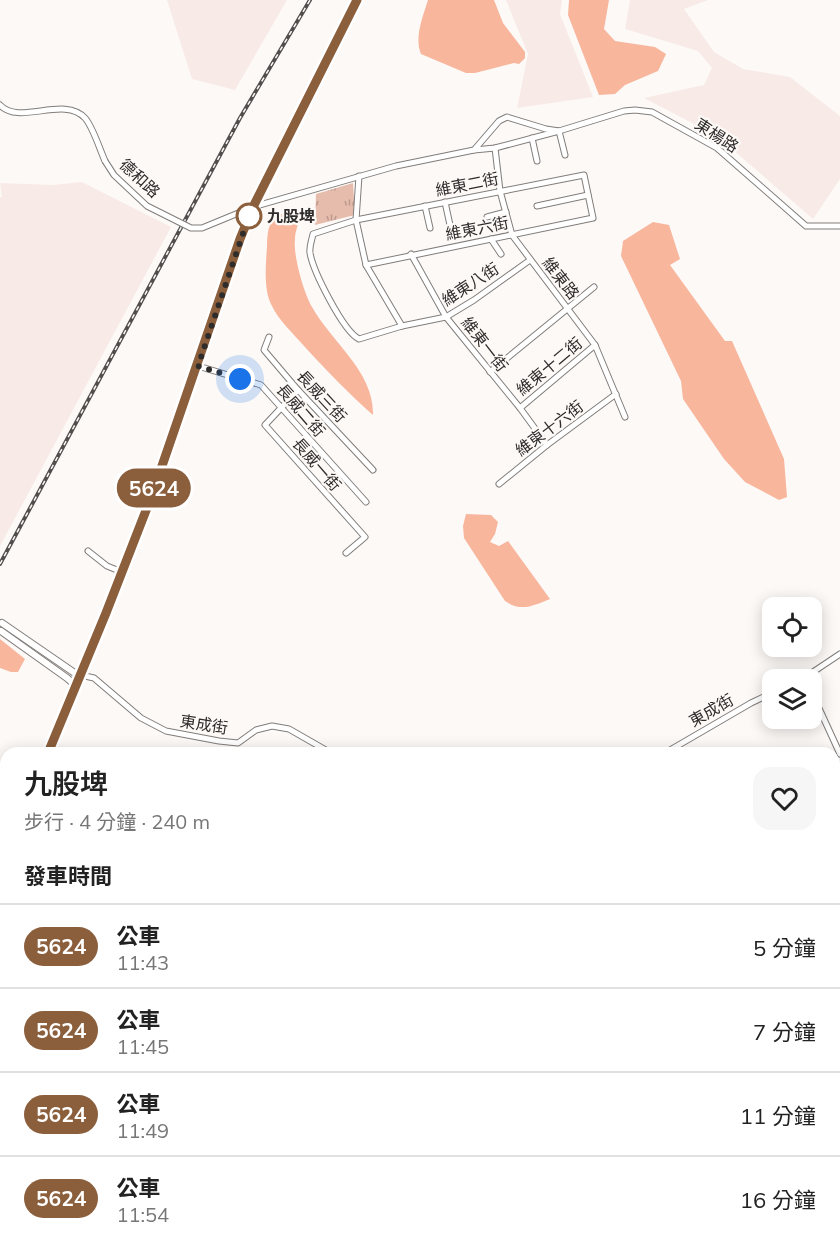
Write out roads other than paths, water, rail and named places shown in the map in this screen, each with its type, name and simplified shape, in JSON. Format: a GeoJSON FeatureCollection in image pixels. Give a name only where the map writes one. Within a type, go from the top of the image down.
{"type":"FeatureCollection","features":[{"type":"Feature","properties":{"kind":"street"},"geometry":{"type":"LineString","coordinates":[[51,747],[152,495],[253,207],[357,0]]}},
{"type":"Feature","properties":{"kind":"street","name":"德和路"},"geometry":{"type":"LineString","coordinates":[[0,105],[15,112],[71,109],[85,119],[114,175],[147,206],[191,228],[202,228],[253,207]]}},
{"type":"Feature","properties":{"kind":"street","name":"東楊路"},"geometry":{"type":"LineString","coordinates":[[253,207],[359,176],[474,150],[495,148],[624,111],[635,110],[652,112],[717,148],[806,225],[839,224]]}},
{"type":"Feature","properties":{"kind":"street","name":"東楊路"},"geometry":{"type":"LineString","coordinates":[[474,150],[499,121],[507,117],[546,129],[559,130]]}},
{"type":"Feature","properties":{"kind":"street"},"geometry":{"type":"LineString","coordinates":[[559,130],[565,155]]}},
{"type":"Feature","properties":{"kind":"street"},"geometry":{"type":"LineString","coordinates":[[532,138],[537,161]]}},
{"type":"Feature","properties":{"kind":"street","name":"維東路"},"geometry":{"type":"LineString","coordinates":[[495,148],[500,190],[512,235],[595,345],[625,417]]}},
{"type":"Feature","properties":{"kind":"street","name":"維東二街"},"geometry":{"type":"LineString","coordinates":[[352,336],[330,300],[313,265],[309,249],[313,234],[356,220],[584,175],[593,218]]}},
{"type":"Feature","properties":{"kind":"street"},"geometry":{"type":"LineString","coordinates":[[359,176],[356,220],[366,265],[402,326]]}},
{"type":"Feature","properties":{"kind":"street"},"geometry":{"type":"LineString","coordinates":[[537,206],[588,195]]}},
{"type":"Feature","properties":{"kind":"street"},"geometry":{"type":"LineString","coordinates":[[445,202],[450,225]]}},
{"type":"Feature","properties":{"kind":"street"},"geometry":{"type":"LineString","coordinates":[[425,206],[430,228]]}},
{"type":"Feature","properties":{"kind":"street"},"geometry":{"type":"LineString","coordinates":[[487,217],[506,212]]}},
{"type":"Feature","properties":{"kind":"street","name":"維東六街"},"geometry":{"type":"LineString","coordinates":[[366,265],[593,218]]}},
{"type":"Feature","properties":{"kind":"street"},"geometry":{"type":"LineString","coordinates":[[491,239],[501,254]]}},
{"type":"Feature","properties":{"kind":"street","name":"維東一街"},"geometry":{"type":"LineString","coordinates":[[411,254],[446,316],[520,408],[546,445]]}},
{"type":"Feature","properties":{"kind":"street","name":"維東八街"},"geometry":{"type":"LineString","coordinates":[[352,336],[359,339],[446,316],[474,300],[530,260]]}},
{"type":"Feature","properties":{"kind":"street"},"geometry":{"type":"LineString","coordinates":[[490,372],[594,287]]}},
{"type":"Feature","properties":{"kind":"street","name":"長威三街"},"geometry":{"type":"LineString","coordinates":[[269,337],[264,350],[373,470]]}},
{"type":"Feature","properties":{"kind":"street","name":"維東十二街"},"geometry":{"type":"LineString","coordinates":[[520,408],[595,345]]}},
{"type":"Feature","properties":{"kind":"street","name":"長威二街"},"geometry":{"type":"LineString","coordinates":[[198,366],[261,385],[366,502]]}},
{"type":"Feature","properties":{"kind":"street","name":"長威一街"},"geometry":{"type":"LineString","coordinates":[[298,390],[265,425],[365,537],[346,553]]}},
{"type":"Feature","properties":{"kind":"street","name":"維東十六街"},"geometry":{"type":"LineString","coordinates":[[499,484],[546,445],[616,394]]}},
{"type":"Feature","properties":{"kind":"street"},"geometry":{"type":"LineString","coordinates":[[88,551],[106,566],[122,573]]}},
{"type":"Feature","properties":{"kind":"street"},"geometry":{"type":"LineString","coordinates":[[2,623],[79,676]]}},
{"type":"Feature","properties":{"kind":"street"},"geometry":{"type":"LineString","coordinates":[[1,631],[76,686]]}},
{"type":"Feature","properties":{"kind":"street"},"geometry":{"type":"LineString","coordinates":[[818,669],[837,656],[840,663]]}},
{"type":"Feature","properties":{"kind":"street","name":"東成街"},"geometry":{"type":"LineString","coordinates":[[79,676],[94,678],[141,718],[165,731],[238,743],[256,730],[272,726],[289,729],[320,747]]}},
{"type":"Feature","properties":{"kind":"street","name":"東成街"},"geometry":{"type":"LineString","coordinates":[[675,747],[762,698]]}},
{"type":"Feature","properties":{"kind":"street"},"geometry":{"type":"LineString","coordinates":[[822,714],[837,747]]}},
{"type":"Feature","properties":{"kind":"railway"},"geometry":{"type":"LineString","coordinates":[[0,564],[240,118],[310,0]]}},
{"type":"Feature","properties":{"kind":"place","name":"九股埤"},"geometry":{"type":"Point","coordinates":[249,216]}}]}
